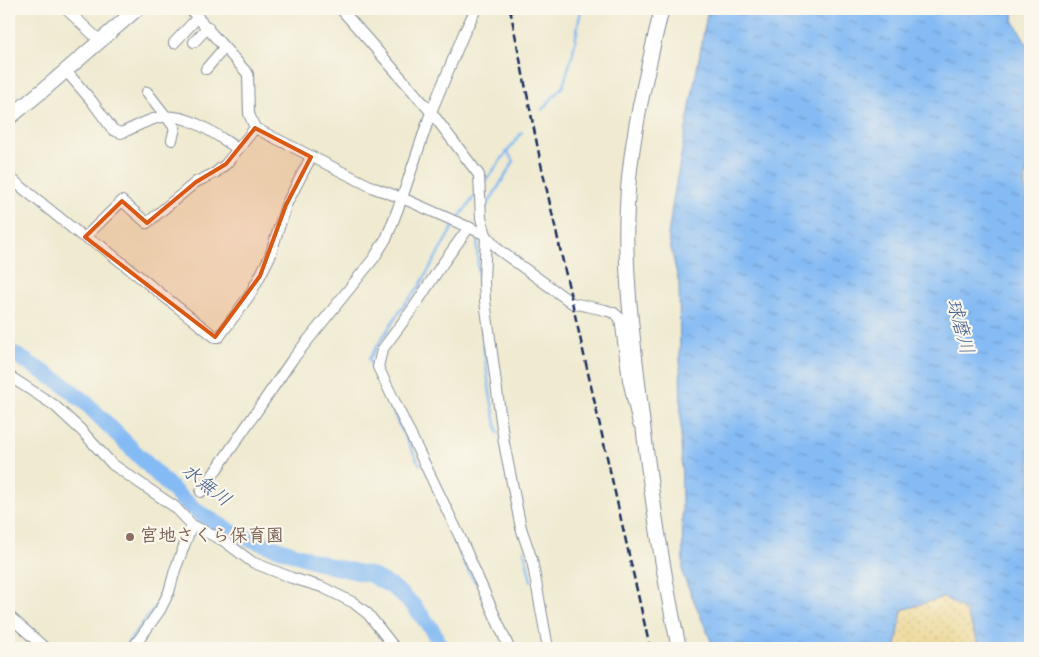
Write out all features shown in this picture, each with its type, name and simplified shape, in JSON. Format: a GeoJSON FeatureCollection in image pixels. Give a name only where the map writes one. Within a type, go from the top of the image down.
{"type":"FeatureCollection","features":[{"type":"Feature","properties":{"kind":"street"},"geometry":{"type":"LineString","coordinates":[[66,9],[100,42]]}},
{"type":"Feature","properties":{"kind":"street"},"geometry":{"type":"LineString","coordinates":[[9,118],[100,42],[136,9]]}},
{"type":"Feature","properties":{"kind":"street"},"geometry":{"type":"LineString","coordinates":[[190,9],[248,74],[249,114],[255,128],[374,188],[402,198],[486,235],[499,250],[572,303],[605,310],[614,313],[620,318],[633,404],[644,444]]}},
{"type":"Feature","properties":{"kind":"street"},"geometry":{"type":"LineString","coordinates":[[341,9],[431,112],[479,175],[481,218],[486,235],[484,291],[504,443],[521,528],[532,560],[548,648]]}},
{"type":"Feature","properties":{"kind":"street"},"geometry":{"type":"LineString","coordinates":[[201,492],[292,360],[374,258],[387,237],[431,112],[476,9]]}},
{"type":"Feature","properties":{"kind":"street"},"geometry":{"type":"LineString","coordinates":[[662,9],[638,109],[634,135],[626,205],[625,254],[644,444],[661,557],[679,648]]}},
{"type":"Feature","properties":{"kind":"street"},"geometry":{"type":"LineString","coordinates":[[174,43],[198,17]]}},
{"type":"Feature","properties":{"kind":"street"},"geometry":{"type":"LineString","coordinates":[[194,42],[208,27]]}},
{"type":"Feature","properties":{"kind":"street"},"geometry":{"type":"LineString","coordinates":[[206,69],[224,48]]}},
{"type":"Feature","properties":{"kind":"street"},"geometry":{"type":"LineString","coordinates":[[66,71],[113,130],[122,133],[160,117],[175,117],[204,128],[238,149]]}},
{"type":"Feature","properties":{"kind":"street"},"geometry":{"type":"LineString","coordinates":[[147,92],[176,128],[172,140]]}},
{"type":"Feature","properties":{"kind":"street"},"geometry":{"type":"LineString","coordinates":[[85,237],[122,201],[147,223],[196,182],[215,173],[226,164],[255,128]]}},
{"type":"Feature","properties":{"kind":"street"},"geometry":{"type":"LineString","coordinates":[[9,177],[85,237],[101,246],[215,337],[219,337],[249,296],[260,276],[270,256],[286,205],[311,157]]}},
{"type":"Feature","properties":{"kind":"street"},"geometry":{"type":"LineString","coordinates":[[469,228],[382,350],[378,367],[460,537],[509,648]]}},
{"type":"Feature","properties":{"kind":"street"},"geometry":{"type":"LineString","coordinates":[[9,376],[54,405],[81,430],[112,464],[175,507],[192,525],[224,541],[252,562],[292,578],[322,587],[354,603],[368,614],[395,648]]}},
{"type":"Feature","properties":{"kind":"street"},"geometry":{"type":"LineString","coordinates":[[133,648],[160,610],[169,592],[192,525]]}},
{"type":"Feature","properties":{"kind":"street"},"geometry":{"type":"LineString","coordinates":[[9,616],[45,648]]}},
{"type":"Feature","properties":{"kind":"highlighted area"},"geometry":{"type":"Polygon","coordinates":[[[255,128],[311,157],[286,205],[260,276],[215,337],[85,237],[122,201],[147,223],[196,182],[226,164],[255,128]]]}},
{"type":"Feature","properties":{"kind":"sand"},"geometry":{"type":"Polygon","coordinates":[[[1030,150],[1030,215],[1024,184],[1030,150]]]}},
{"type":"Feature","properties":{"kind":"sand"},"geometry":{"type":"Polygon","coordinates":[[[944,597],[965,611],[981,648],[897,648],[902,610],[944,597]]]}},
{"type":"Feature","properties":{"kind":"water","name":"球磨川"},"geometry":{"type":"Polygon","coordinates":[[[708,9],[1014,9],[1013,20],[1030,49],[1030,150],[1024,184],[1030,215],[1030,648],[981,648],[965,611],[944,597],[902,610],[897,648],[714,648],[683,575],[679,284],[668,235],[708,9]]]}},
{"type":"Feature","properties":{"kind":"waterway"},"geometry":{"type":"LineString","coordinates":[[542,110],[563,86],[573,53],[581,9]]}},
{"type":"Feature","properties":{"kind":"waterway"},"geometry":{"type":"LineString","coordinates":[[483,184],[522,132]]}},
{"type":"Feature","properties":{"kind":"waterway"},"geometry":{"type":"LineString","coordinates":[[486,207],[514,161],[506,151]]}},
{"type":"Feature","properties":{"kind":"waterway"},"geometry":{"type":"LineString","coordinates":[[457,220],[474,197]]}},
{"type":"Feature","properties":{"kind":"waterway"},"geometry":{"type":"LineString","coordinates":[[420,465],[399,425],[369,359],[403,306],[419,287],[454,225]]}},
{"type":"Feature","properties":{"kind":"waterway"},"geometry":{"type":"LineString","coordinates":[[478,241],[483,340],[489,387],[498,433]]}},
{"type":"Feature","properties":{"kind":"waterway","name":"水無川"},"geometry":{"type":"LineString","coordinates":[[9,351],[63,384],[87,404],[181,498],[201,514],[235,534],[330,566],[371,575],[394,588],[413,605],[431,628],[442,648]]}},
{"type":"Feature","properties":{"kind":"waterway"},"geometry":{"type":"LineString","coordinates":[[440,506],[463,562],[475,583]]}},
{"type":"Feature","properties":{"kind":"waterway","name":"水無川"},"geometry":{"type":"LineString","coordinates":[[197,519],[201,514]]}},
{"type":"Feature","properties":{"kind":"waterway"},"geometry":{"type":"LineString","coordinates":[[524,550],[531,581]]}},
{"type":"Feature","properties":{"kind":"waterway"},"geometry":{"type":"LineString","coordinates":[[124,648],[159,601],[164,587],[168,563]]}},
{"type":"Feature","properties":{"kind":"railway"},"geometry":{"type":"LineString","coordinates":[[510,9],[541,164],[650,648]]}},
{"type":"Feature","properties":{"kind":"place","name":"宮地さくら保育園"},"geometry":{"type":"Point","coordinates":[130,537]}}]}
